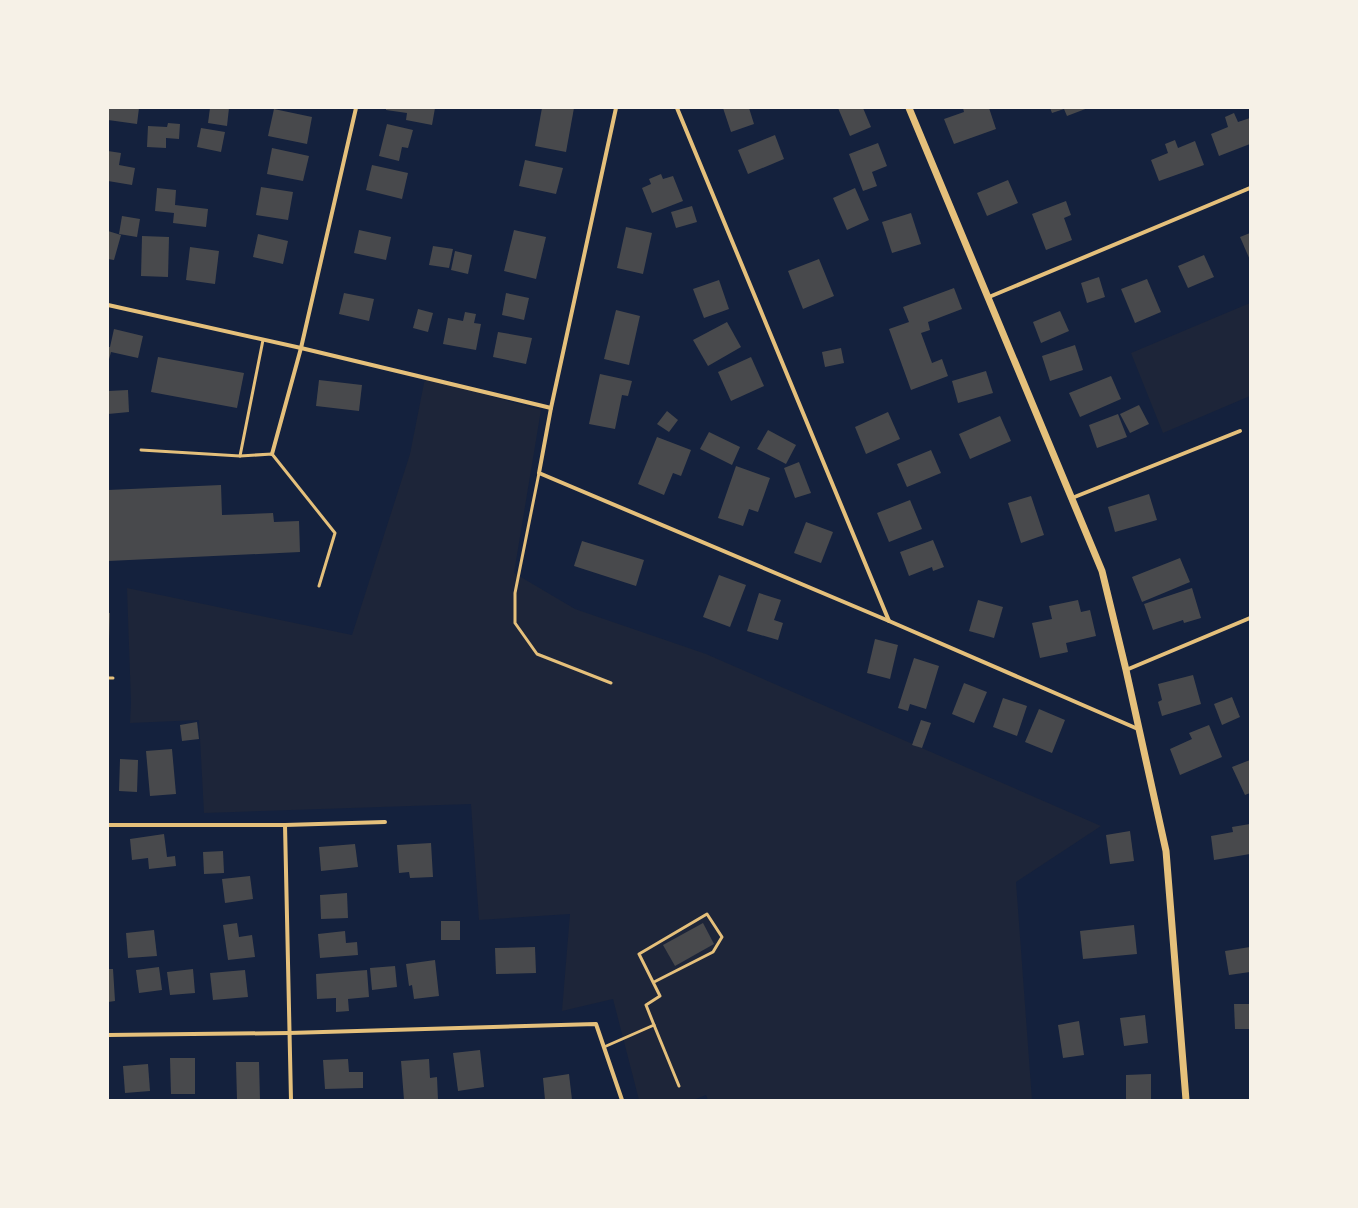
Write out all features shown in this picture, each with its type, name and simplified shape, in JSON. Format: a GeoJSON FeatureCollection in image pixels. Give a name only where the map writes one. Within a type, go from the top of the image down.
{"type":"FeatureCollection","features":[{"type":"Feature","properties":{"kind":"street"},"geometry":{"type":"LineString","coordinates":[[272,454],[301,348],[356,108]]}},
{"type":"Feature","properties":{"kind":"street"},"geometry":{"type":"LineString","coordinates":[[616,108],[552,408],[540,473],[1138,729]]}},
{"type":"Feature","properties":{"kind":"street"},"geometry":{"type":"LineString","coordinates":[[677,108],[888,621]]}},
{"type":"Feature","properties":{"kind":"street"},"geometry":{"type":"LineString","coordinates":[[909,108],[1102,571],[1126,670],[1166,851],[1186,1100]]}},
{"type":"Feature","properties":{"kind":"street"},"geometry":{"type":"LineString","coordinates":[[989,297],[1250,188]]}},
{"type":"Feature","properties":{"kind":"street"},"geometry":{"type":"LineString","coordinates":[[108,305],[301,348],[552,408]]}},
{"type":"Feature","properties":{"kind":"street"},"geometry":{"type":"LineString","coordinates":[[1072,498],[1240,431]]}},
{"type":"Feature","properties":{"kind":"street"},"geometry":{"type":"LineString","coordinates":[[1126,670],[1250,618]]}},
{"type":"Feature","properties":{"kind":"street"},"geometry":{"type":"LineString","coordinates":[[108,825],[286,825],[385,822]]}},
{"type":"Feature","properties":{"kind":"street"},"geometry":{"type":"LineString","coordinates":[[286,825],[291,1100]]}},
{"type":"Feature","properties":{"kind":"street"},"geometry":{"type":"LineString","coordinates":[[108,1035],[290,1033],[596,1024],[622,1100]]}},
{"type":"Feature","properties":{"kind":"lane"},"geometry":{"type":"LineString","coordinates":[[240,456],[263,340]]}},
{"type":"Feature","properties":{"kind":"lane"},"geometry":{"type":"LineString","coordinates":[[141,450],[240,456],[272,454],[335,533],[319,586]]}},
{"type":"Feature","properties":{"kind":"lane"},"geometry":{"type":"LineString","coordinates":[[540,473],[515,593],[515,623],[537,654],[611,683]]}},
{"type":"Feature","properties":{"kind":"lane"},"geometry":{"type":"LineString","coordinates":[[108,678],[113,678]]}},
{"type":"Feature","properties":{"kind":"lane"},"geometry":{"type":"LineString","coordinates":[[654,982],[713,952],[722,937],[707,914],[639,954],[660,996],[646,1005],[679,1086]]}},
{"type":"Feature","properties":{"kind":"lane"},"geometry":{"type":"LineString","coordinates":[[604,1047],[654,1025]]}},
{"type":"Feature","properties":{"kind":"shaded area"},"geometry":{"type":"Polygon","coordinates":[[[1250,303],[1250,396],[1163,433],[1131,353],[1250,303]]]}},
{"type":"Feature","properties":{"kind":"shaded area"},"geometry":{"type":"Polygon","coordinates":[[[425,378],[541,410],[514,573],[575,609],[706,654],[1101,826],[1016,882],[1032,1100],[708,1100],[706,1095],[693,1100],[639,1100],[613,999],[562,1011],[570,914],[479,920],[471,804],[204,813],[199,720],[130,723],[131,703],[127,588],[352,635],[410,454],[425,378]]]}},
{"type":"Feature","properties":{"kind":"building"},"geometry":{"type":"Polygon","coordinates":[[[108,108],[139,108],[137,124],[108,120],[108,108]]]}},
{"type":"Feature","properties":{"kind":"building"},"geometry":{"type":"Polygon","coordinates":[[[210,108],[229,108],[227,126],[208,123],[210,108]]]}},
{"type":"Feature","properties":{"kind":"building"},"geometry":{"type":"Polygon","coordinates":[[[386,108],[435,108],[432,125],[406,120],[407,113],[386,110],[386,108]]]}},
{"type":"Feature","properties":{"kind":"building"},"geometry":{"type":"Polygon","coordinates":[[[542,108],[574,108],[566,152],[535,146],[542,108]]]}},
{"type":"Feature","properties":{"kind":"building"},"geometry":{"type":"Polygon","coordinates":[[[723,108],[749,108],[754,124],[731,132],[723,108]]]}},
{"type":"Feature","properties":{"kind":"building"},"geometry":{"type":"Polygon","coordinates":[[[838,108],[863,108],[871,127],[850,136],[838,108]]]}},
{"type":"Feature","properties":{"kind":"building"},"geometry":{"type":"Polygon","coordinates":[[[963,108],[989,108],[996,129],[954,144],[944,119],[964,112],[963,108]]]}},
{"type":"Feature","properties":{"kind":"building"},"geometry":{"type":"Polygon","coordinates":[[[1050,108],[1088,108],[1067,116],[1064,109],[1052,113],[1050,108]]]}},
{"type":"Feature","properties":{"kind":"building"},"geometry":{"type":"Polygon","coordinates":[[[274,109],[312,117],[307,144],[268,136],[274,109]]]}},
{"type":"Feature","properties":{"kind":"building"},"geometry":{"type":"Polygon","coordinates":[[[1234,113],[1238,122],[1250,118],[1250,144],[1219,156],[1211,134],[1228,127],[1225,117],[1234,113]]]}},
{"type":"Feature","properties":{"kind":"building"},"geometry":{"type":"Polygon","coordinates":[[[168,123],[180,124],[179,139],[166,138],[166,148],[147,147],[148,126],[167,127],[168,123]]]}},
{"type":"Feature","properties":{"kind":"building"},"geometry":{"type":"Polygon","coordinates":[[[387,124],[413,130],[408,148],[402,147],[399,161],[379,156],[387,124]]]}},
{"type":"Feature","properties":{"kind":"building"},"geometry":{"type":"Polygon","coordinates":[[[201,128],[225,132],[221,152],[197,147],[201,128]]]}},
{"type":"Feature","properties":{"kind":"building"},"geometry":{"type":"Polygon","coordinates":[[[775,135],[784,159],[748,174],[738,150],[775,135]]]}},
{"type":"Feature","properties":{"kind":"building"},"geometry":{"type":"Polygon","coordinates":[[[1175,140],[1178,148],[1195,141],[1204,165],[1159,181],[1151,160],[1168,153],[1165,144],[1175,140]]]}},
{"type":"Feature","properties":{"kind":"building"},"geometry":{"type":"Polygon","coordinates":[[[878,143],[887,166],[872,172],[877,186],[863,191],[849,154],[878,143]]]}},
{"type":"Feature","properties":{"kind":"building"},"geometry":{"type":"Polygon","coordinates":[[[272,148],[309,156],[303,181],[267,174],[272,148]]]}},
{"type":"Feature","properties":{"kind":"building"},"geometry":{"type":"Polygon","coordinates":[[[108,151],[121,153],[119,165],[135,168],[132,185],[108,181],[108,151]]]}},
{"type":"Feature","properties":{"kind":"building"},"geometry":{"type":"Polygon","coordinates":[[[525,160],[563,168],[556,194],[519,186],[525,160]]]}},
{"type":"Feature","properties":{"kind":"building"},"geometry":{"type":"Polygon","coordinates":[[[372,165],[408,173],[402,199],[366,190],[372,165]]]}},
{"type":"Feature","properties":{"kind":"building"},"geometry":{"type":"Polygon","coordinates":[[[661,174],[663,179],[673,176],[683,201],[652,213],[642,188],[651,184],[649,179],[661,174]]]}},
{"type":"Feature","properties":{"kind":"building"},"geometry":{"type":"Polygon","coordinates":[[[1008,180],[1018,203],[987,216],[977,193],[1008,180]]]}},
{"type":"Feature","properties":{"kind":"building"},"geometry":{"type":"Polygon","coordinates":[[[261,187],[293,192],[288,220],[256,215],[261,187]]]}},
{"type":"Feature","properties":{"kind":"building"},"geometry":{"type":"Polygon","coordinates":[[[157,188],[176,190],[175,205],[208,209],[206,227],[173,223],[174,213],[155,211],[157,188]]]}},
{"type":"Feature","properties":{"kind":"building"},"geometry":{"type":"Polygon","coordinates":[[[855,188],[869,220],[847,230],[833,198],[855,188]]]}},
{"type":"Feature","properties":{"kind":"building"},"geometry":{"type":"Polygon","coordinates":[[[1066,201],[1071,215],[1064,218],[1072,240],[1046,250],[1032,214],[1066,201]]]}},
{"type":"Feature","properties":{"kind":"building"},"geometry":{"type":"Polygon","coordinates":[[[692,206],[697,222],[676,228],[671,212],[692,206]]]}},
{"type":"Feature","properties":{"kind":"building"},"geometry":{"type":"Polygon","coordinates":[[[911,213],[921,244],[892,253],[882,222],[911,213]]]}},
{"type":"Feature","properties":{"kind":"building"},"geometry":{"type":"Polygon","coordinates":[[[122,216],[140,219],[137,237],[119,234],[122,216]]]}},
{"type":"Feature","properties":{"kind":"building"},"geometry":{"type":"Polygon","coordinates":[[[626,227],[652,233],[643,274],[617,268],[626,227]]]}},
{"type":"Feature","properties":{"kind":"building"},"geometry":{"type":"Polygon","coordinates":[[[359,230],[391,237],[386,260],[354,253],[359,230]]]}},
{"type":"Feature","properties":{"kind":"building"},"geometry":{"type":"Polygon","coordinates":[[[514,230],[546,237],[536,279],[504,271],[514,230]]]}},
{"type":"Feature","properties":{"kind":"building"},"geometry":{"type":"Polygon","coordinates":[[[108,231],[121,235],[114,260],[108,259],[108,231]]]}},
{"type":"Feature","properties":{"kind":"building"},"geometry":{"type":"Polygon","coordinates":[[[1250,233],[1250,260],[1240,237],[1250,233]]]}},
{"type":"Feature","properties":{"kind":"building"},"geometry":{"type":"Polygon","coordinates":[[[258,234],[288,241],[283,264],[253,257],[258,234]]]}},
{"type":"Feature","properties":{"kind":"building"},"geometry":{"type":"Polygon","coordinates":[[[142,236],[169,237],[168,277],[141,276],[142,236]]]}},
{"type":"Feature","properties":{"kind":"building"},"geometry":{"type":"Polygon","coordinates":[[[433,246],[453,249],[449,268],[429,265],[433,246]]]}},
{"type":"Feature","properties":{"kind":"building"},"geometry":{"type":"Polygon","coordinates":[[[190,247],[219,251],[215,284],[186,280],[190,247]]]}},
{"type":"Feature","properties":{"kind":"building"},"geometry":{"type":"Polygon","coordinates":[[[455,251],[472,255],[468,274],[451,270],[455,251]]]}},
{"type":"Feature","properties":{"kind":"building"},"geometry":{"type":"Polygon","coordinates":[[[1204,255],[1214,277],[1188,288],[1178,266],[1204,255]]]}},
{"type":"Feature","properties":{"kind":"building"},"geometry":{"type":"Polygon","coordinates":[[[819,259],[834,296],[803,309],[788,271],[819,259]]]}},
{"type":"Feature","properties":{"kind":"building"},"geometry":{"type":"Polygon","coordinates":[[[1099,277],[1105,297],[1087,303],[1081,283],[1099,277]]]}},
{"type":"Feature","properties":{"kind":"building"},"geometry":{"type":"Polygon","coordinates":[[[1147,279],[1161,312],[1135,323],[1121,289],[1147,279]]]}},
{"type":"Feature","properties":{"kind":"building"},"geometry":{"type":"Polygon","coordinates":[[[719,280],[729,309],[704,318],[693,289],[719,280]]]}},
{"type":"Feature","properties":{"kind":"building"},"geometry":{"type":"Polygon","coordinates":[[[954,288],[962,309],[928,322],[930,330],[921,333],[932,363],[942,359],[948,376],[911,390],[889,329],[909,322],[903,307],[954,288]]]}},
{"type":"Feature","properties":{"kind":"building"},"geometry":{"type":"Polygon","coordinates":[[[344,293],[374,299],[369,321],[339,314],[344,293]]]}},
{"type":"Feature","properties":{"kind":"building"},"geometry":{"type":"Polygon","coordinates":[[[506,293],[529,298],[524,320],[502,315],[506,293]]]}},
{"type":"Feature","properties":{"kind":"building"},"geometry":{"type":"Polygon","coordinates":[[[418,309],[433,313],[428,332],[413,328],[418,309]]]}},
{"type":"Feature","properties":{"kind":"building"},"geometry":{"type":"Polygon","coordinates":[[[616,310],[640,316],[629,365],[604,359],[616,310]]]}},
{"type":"Feature","properties":{"kind":"building"},"geometry":{"type":"Polygon","coordinates":[[[1060,311],[1069,331],[1041,343],[1033,322],[1060,311]]]}},
{"type":"Feature","properties":{"kind":"building"},"geometry":{"type":"Polygon","coordinates":[[[465,312],[476,314],[474,323],[481,324],[476,350],[443,344],[448,318],[463,321],[465,312]]]}},
{"type":"Feature","properties":{"kind":"building"},"geometry":{"type":"Polygon","coordinates":[[[727,322],[741,347],[708,366],[693,340],[727,322]]]}},
{"type":"Feature","properties":{"kind":"building"},"geometry":{"type":"Polygon","coordinates":[[[114,329],[143,336],[138,358],[111,352],[108,363],[108,347],[110,347],[114,329]]]}},
{"type":"Feature","properties":{"kind":"building"},"geometry":{"type":"Polygon","coordinates":[[[498,332],[532,338],[526,364],[493,357],[498,332]]]}},
{"type":"Feature","properties":{"kind":"building"},"geometry":{"type":"Polygon","coordinates":[[[1075,345],[1083,370],[1050,381],[1042,356],[1075,345]]]}},
{"type":"Feature","properties":{"kind":"building"},"geometry":{"type":"Polygon","coordinates":[[[841,348],[844,363],[825,367],[822,352],[841,348]]]}},
{"type":"Feature","properties":{"kind":"building"},"geometry":{"type":"Polygon","coordinates":[[[158,357],[244,373],[237,408],[151,392],[158,357]]]}},
{"type":"Feature","properties":{"kind":"building"},"geometry":{"type":"Polygon","coordinates":[[[751,357],[764,386],[731,401],[718,372],[751,357]]]}},
{"type":"Feature","properties":{"kind":"building"},"geometry":{"type":"Polygon","coordinates":[[[986,371],[993,393],[958,403],[952,381],[986,371]]]}},
{"type":"Feature","properties":{"kind":"building"},"geometry":{"type":"Polygon","coordinates":[[[600,374],[632,381],[628,396],[622,395],[615,429],[589,424],[600,374]]]}},
{"type":"Feature","properties":{"kind":"building"},"geometry":{"type":"Polygon","coordinates":[[[1111,376],[1121,399],[1080,417],[1069,393],[1111,376]]]}},
{"type":"Feature","properties":{"kind":"building"},"geometry":{"type":"Polygon","coordinates":[[[319,380],[362,385],[359,411],[316,406],[319,380]]]}},
{"type":"Feature","properties":{"kind":"building"},"geometry":{"type":"Polygon","coordinates":[[[128,390],[129,412],[108,414],[108,391],[128,390]]]}},
{"type":"Feature","properties":{"kind":"building"},"geometry":{"type":"Polygon","coordinates":[[[1139,405],[1149,424],[1130,433],[1120,414],[1139,405]]]}},
{"type":"Feature","properties":{"kind":"building"},"geometry":{"type":"Polygon","coordinates":[[[667,411],[678,420],[669,432],[657,424],[667,411]]]}},
{"type":"Feature","properties":{"kind":"building"},"geometry":{"type":"Polygon","coordinates":[[[888,412],[900,439],[866,454],[855,427],[888,412]]]}},
{"type":"Feature","properties":{"kind":"building"},"geometry":{"type":"Polygon","coordinates":[[[1118,414],[1127,437],[1097,448],[1089,425],[1118,414]]]}},
{"type":"Feature","properties":{"kind":"building"},"geometry":{"type":"Polygon","coordinates":[[[1000,416],[1011,441],[970,459],[959,434],[1000,416]]]}},
{"type":"Feature","properties":{"kind":"building"},"geometry":{"type":"Polygon","coordinates":[[[768,430],[796,445],[786,464],[757,449],[768,430]]]}},
{"type":"Feature","properties":{"kind":"building"},"geometry":{"type":"Polygon","coordinates":[[[709,432],[740,447],[732,465],[700,449],[709,432]]]}},
{"type":"Feature","properties":{"kind":"building"},"geometry":{"type":"Polygon","coordinates":[[[657,437],[691,450],[681,476],[673,473],[664,495],[638,484],[657,437]]]}},
{"type":"Feature","properties":{"kind":"building"},"geometry":{"type":"Polygon","coordinates":[[[931,450],[941,473],[907,487],[897,464],[931,450]]]}},
{"type":"Feature","properties":{"kind":"building"},"geometry":{"type":"Polygon","coordinates":[[[799,462],[811,493],[795,498],[784,468],[799,462]]]}},
{"type":"Feature","properties":{"kind":"building"},"geometry":{"type":"Polygon","coordinates":[[[736,466],[770,478],[758,512],[749,509],[743,526],[718,518],[736,466]]]}},
{"type":"Feature","properties":{"kind":"building"},"geometry":{"type":"Polygon","coordinates":[[[221,485],[222,515],[273,513],[274,522],[299,521],[300,552],[108,561],[108,490],[221,485]]]}},
{"type":"Feature","properties":{"kind":"building"},"geometry":{"type":"Polygon","coordinates":[[[1149,494],[1157,520],[1115,532],[1108,507],[1149,494]]]}},
{"type":"Feature","properties":{"kind":"building"},"geometry":{"type":"Polygon","coordinates":[[[1031,496],[1044,535],[1021,543],[1008,503],[1031,496]]]}},
{"type":"Feature","properties":{"kind":"building"},"geometry":{"type":"Polygon","coordinates":[[[910,500],[922,529],[889,542],[877,513],[910,500]]]}},
{"type":"Feature","properties":{"kind":"building"},"geometry":{"type":"Polygon","coordinates":[[[806,522],[833,532],[821,563],[794,553],[806,522]]]}},
{"type":"Feature","properties":{"kind":"building"},"geometry":{"type":"Polygon","coordinates":[[[933,540],[944,567],[933,571],[932,567],[909,576],[900,552],[933,540]]]}},
{"type":"Feature","properties":{"kind":"building"},"geometry":{"type":"Polygon","coordinates":[[[582,541],[644,560],[636,586],[574,566],[582,541]]]}},
{"type":"Feature","properties":{"kind":"building"},"geometry":{"type":"Polygon","coordinates":[[[1180,558],[1190,582],[1142,602],[1132,577],[1180,558]]]}},
{"type":"Feature","properties":{"kind":"building"},"geometry":{"type":"Polygon","coordinates":[[[719,575],[746,585],[730,627],[703,617],[719,575]]]}},
{"type":"Feature","properties":{"kind":"building"},"geometry":{"type":"Polygon","coordinates":[[[1192,588],[1201,618],[1184,623],[1183,620],[1153,630],[1144,604],[1192,588]]]}},
{"type":"Feature","properties":{"kind":"building"},"geometry":{"type":"Polygon","coordinates":[[[759,593],[781,600],[774,620],[783,623],[778,640],[747,631],[759,593]]]}},
{"type":"Feature","properties":{"kind":"building"},"geometry":{"type":"Polygon","coordinates":[[[978,600],[1003,607],[994,638],[969,631],[978,600]]]}},
{"type":"Feature","properties":{"kind":"building"},"geometry":{"type":"Polygon","coordinates":[[[1078,600],[1081,612],[1090,610],[1096,636],[1066,643],[1068,652],[1040,658],[1032,623],[1052,619],[1049,606],[1078,600]]]}},
{"type":"Feature","properties":{"kind":"building"},"geometry":{"type":"Polygon","coordinates":[[[108,613],[110,613],[109,640],[108,640],[108,613]]]}},
{"type":"Feature","properties":{"kind":"building"},"geometry":{"type":"Polygon","coordinates":[[[875,639],[898,645],[890,679],[867,673],[875,639]]]}},
{"type":"Feature","properties":{"kind":"building"},"geometry":{"type":"Polygon","coordinates":[[[914,658],[939,666],[926,709],[910,704],[908,711],[898,708],[914,658]]]}},
{"type":"Feature","properties":{"kind":"building"},"geometry":{"type":"Polygon","coordinates":[[[1193,675],[1201,704],[1162,716],[1158,702],[1162,700],[1158,684],[1193,675]]]}},
{"type":"Feature","properties":{"kind":"building"},"geometry":{"type":"Polygon","coordinates":[[[964,683],[987,692],[974,723],[952,714],[964,683]]]}},
{"type":"Feature","properties":{"kind":"building"},"geometry":{"type":"Polygon","coordinates":[[[1232,697],[1240,717],[1222,725],[1214,704],[1232,697]]]}},
{"type":"Feature","properties":{"kind":"building"},"geometry":{"type":"Polygon","coordinates":[[[1003,698],[1027,706],[1017,736],[993,727],[1003,698]]]}},
{"type":"Feature","properties":{"kind":"building"},"geometry":{"type":"Polygon","coordinates":[[[1039,709],[1065,720],[1052,753],[1025,742],[1039,709]]]}},
{"type":"Feature","properties":{"kind":"building"},"geometry":{"type":"Polygon","coordinates":[[[921,720],[931,723],[922,748],[912,745],[921,720]]]}},
{"type":"Feature","properties":{"kind":"building"},"geometry":{"type":"Polygon","coordinates":[[[197,722],[199,739],[182,741],[180,725],[197,722]]]}},
{"type":"Feature","properties":{"kind":"building"},"geometry":{"type":"Polygon","coordinates":[[[1209,725],[1222,757],[1180,775],[1170,749],[1192,739],[1189,733],[1209,725]]]}},
{"type":"Feature","properties":{"kind":"building"},"geometry":{"type":"Polygon","coordinates":[[[172,749],[176,794],[150,796],[146,751],[172,749]]]}},
{"type":"Feature","properties":{"kind":"building"},"geometry":{"type":"Polygon","coordinates":[[[120,759],[138,760],[137,792],[119,791],[120,759]]]}},
{"type":"Feature","properties":{"kind":"building"},"geometry":{"type":"Polygon","coordinates":[[[1250,760],[1250,793],[1245,795],[1232,767],[1250,760]]]}},
{"type":"Feature","properties":{"kind":"building"},"geometry":{"type":"Polygon","coordinates":[[[1250,824],[1250,854],[1214,860],[1211,836],[1233,832],[1232,827],[1250,824]]]}},
{"type":"Feature","properties":{"kind":"building"},"geometry":{"type":"Polygon","coordinates":[[[1130,831],[1134,861],[1110,864],[1106,835],[1130,831]]]}},
{"type":"Feature","properties":{"kind":"building"},"geometry":{"type":"Polygon","coordinates":[[[164,834],[167,857],[175,856],[176,866],[149,869],[148,858],[132,860],[130,839],[164,834]]]}},
{"type":"Feature","properties":{"kind":"building"},"geometry":{"type":"Polygon","coordinates":[[[431,843],[433,877],[410,878],[409,872],[399,873],[397,845],[431,843]]]}},
{"type":"Feature","properties":{"kind":"building"},"geometry":{"type":"Polygon","coordinates":[[[355,844],[358,867],[321,871],[319,847],[355,844]]]}},
{"type":"Feature","properties":{"kind":"building"},"geometry":{"type":"Polygon","coordinates":[[[223,851],[224,873],[204,874],[203,852],[223,851]]]}},
{"type":"Feature","properties":{"kind":"building"},"geometry":{"type":"Polygon","coordinates":[[[250,876],[253,899],[225,903],[222,879],[250,876]]]}},
{"type":"Feature","properties":{"kind":"building"},"geometry":{"type":"Polygon","coordinates":[[[347,893],[348,918],[321,919],[320,895],[347,893]]]}},
{"type":"Feature","properties":{"kind":"building"},"geometry":{"type":"Polygon","coordinates":[[[441,921],[460,921],[460,940],[441,940],[441,921]]]}},
{"type":"Feature","properties":{"kind":"building"},"geometry":{"type":"Polygon","coordinates":[[[237,923],[239,937],[252,935],[255,957],[228,960],[223,925],[237,923]]]}},
{"type":"Feature","properties":{"kind":"building"},"geometry":{"type":"Polygon","coordinates":[[[703,923],[714,944],[675,966],[663,945],[703,923]]]}},
{"type":"Feature","properties":{"kind":"building"},"geometry":{"type":"Polygon","coordinates":[[[1134,925],[1137,954],[1083,959],[1080,931],[1134,925]]]}},
{"type":"Feature","properties":{"kind":"building"},"geometry":{"type":"Polygon","coordinates":[[[154,930],[157,956],[128,958],[126,933],[154,930]]]}},
{"type":"Feature","properties":{"kind":"building"},"geometry":{"type":"Polygon","coordinates":[[[345,931],[346,943],[357,942],[358,955],[320,958],[318,934],[345,931]]]}},
{"type":"Feature","properties":{"kind":"building"},"geometry":{"type":"Polygon","coordinates":[[[535,947],[536,973],[496,974],[495,948],[535,947]]]}},
{"type":"Feature","properties":{"kind":"building"},"geometry":{"type":"Polygon","coordinates":[[[1250,947],[1250,972],[1229,975],[1225,951],[1250,947]]]}},
{"type":"Feature","properties":{"kind":"building"},"geometry":{"type":"Polygon","coordinates":[[[435,960],[439,996],[414,999],[412,985],[409,986],[406,964],[435,960]]]}},
{"type":"Feature","properties":{"kind":"building"},"geometry":{"type":"Polygon","coordinates":[[[395,966],[397,987],[372,990],[370,968],[395,966]]]}},
{"type":"Feature","properties":{"kind":"building"},"geometry":{"type":"Polygon","coordinates":[[[159,967],[162,990],[139,993],[136,970],[159,967]]]}},
{"type":"Feature","properties":{"kind":"building"},"geometry":{"type":"Polygon","coordinates":[[[108,969],[113,969],[115,1001],[108,1002],[108,969]]]}},
{"type":"Feature","properties":{"kind":"building"},"geometry":{"type":"Polygon","coordinates":[[[193,969],[195,993],[170,995],[167,972],[193,969]]]}},
{"type":"Feature","properties":{"kind":"building"},"geometry":{"type":"Polygon","coordinates":[[[245,970],[248,997],[213,1000],[210,973],[245,970]]]}},
{"type":"Feature","properties":{"kind":"building"},"geometry":{"type":"Polygon","coordinates":[[[367,970],[369,997],[348,999],[349,1011],[336,1012],[336,998],[317,999],[316,974],[367,970]]]}},
{"type":"Feature","properties":{"kind":"building"},"geometry":{"type":"Polygon","coordinates":[[[1234,1004],[1250,1004],[1250,1029],[1235,1029],[1234,1004]]]}},
{"type":"Feature","properties":{"kind":"building"},"geometry":{"type":"Polygon","coordinates":[[[1145,1015],[1148,1043],[1124,1046],[1120,1018],[1145,1015]]]}},
{"type":"Feature","properties":{"kind":"building"},"geometry":{"type":"Polygon","coordinates":[[[1079,1021],[1084,1055],[1063,1058],[1058,1025],[1079,1021]]]}},
{"type":"Feature","properties":{"kind":"building"},"geometry":{"type":"Polygon","coordinates":[[[480,1050],[484,1087],[458,1091],[453,1053],[480,1050]]]}},
{"type":"Feature","properties":{"kind":"building"},"geometry":{"type":"Polygon","coordinates":[[[170,1058],[195,1058],[195,1094],[171,1094],[170,1058]]]}},
{"type":"Feature","properties":{"kind":"building"},"geometry":{"type":"Polygon","coordinates":[[[348,1059],[349,1072],[363,1072],[363,1088],[325,1089],[323,1060],[348,1059]]]}},
{"type":"Feature","properties":{"kind":"building"},"geometry":{"type":"Polygon","coordinates":[[[429,1059],[430,1078],[437,1077],[438,1100],[404,1100],[401,1061],[429,1059]]]}},
{"type":"Feature","properties":{"kind":"building"},"geometry":{"type":"Polygon","coordinates":[[[236,1062],[259,1062],[260,1100],[237,1100],[236,1062]]]}},
{"type":"Feature","properties":{"kind":"building"},"geometry":{"type":"Polygon","coordinates":[[[148,1064],[150,1091],[125,1093],[123,1066],[148,1064]]]}},
{"type":"Feature","properties":{"kind":"building"},"geometry":{"type":"Polygon","coordinates":[[[569,1074],[572,1100],[545,1100],[543,1078],[569,1074]]]}},
{"type":"Feature","properties":{"kind":"building"},"geometry":{"type":"Polygon","coordinates":[[[1151,1074],[1151,1100],[1126,1100],[1126,1075],[1151,1074]]]}}]}
